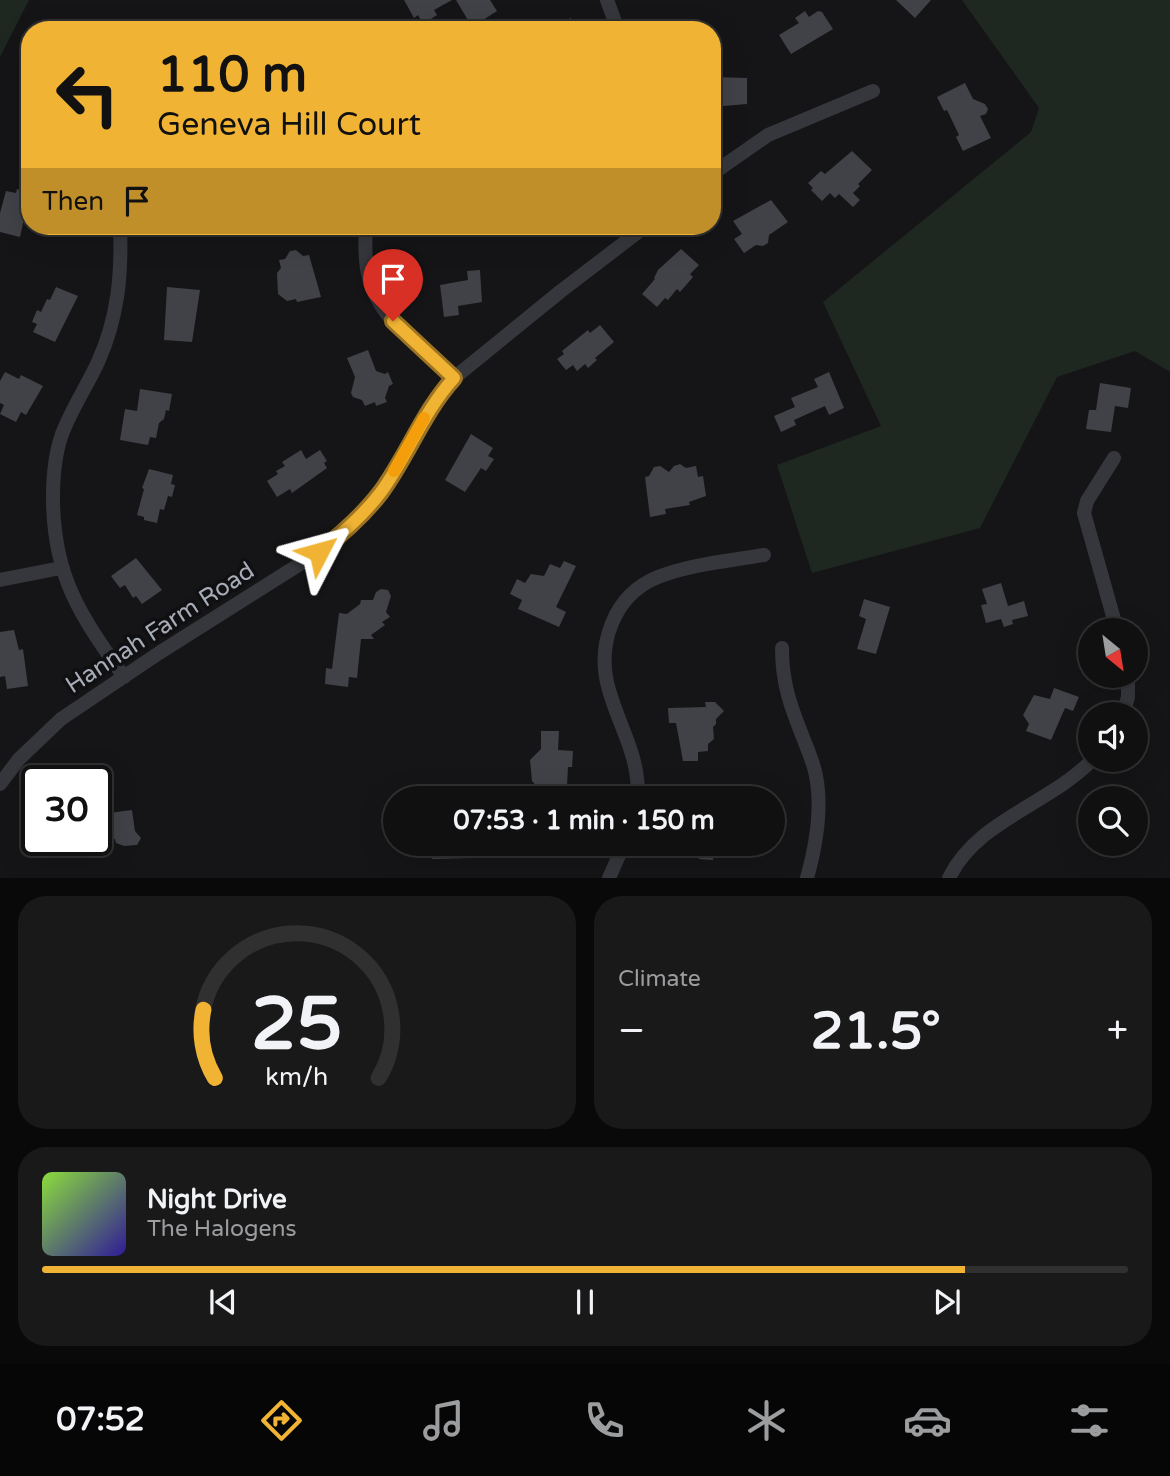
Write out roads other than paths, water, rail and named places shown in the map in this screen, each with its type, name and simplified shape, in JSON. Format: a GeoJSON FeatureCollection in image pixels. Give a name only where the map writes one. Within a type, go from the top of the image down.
{"type":"FeatureCollection","features":[{"type":"Feature","properties":{"kind":"street"},"geometry":{"type":"LineString","coordinates":[[607,0],[615,21]]}},
{"type":"Feature","properties":{"kind":"street"},"geometry":{"type":"LineString","coordinates":[[721,168],[768,135],[873,92]]}},
{"type":"Feature","properties":{"kind":"street"},"geometry":{"type":"LineString","coordinates":[[120,235],[120,281],[111,330],[97,364],[71,413],[57,454],[53,482],[53,515],[61,568],[80,610],[124,677]]}},
{"type":"Feature","properties":{"kind":"street"},"geometry":{"type":"LineString","coordinates":[[366,235],[367,271],[381,306],[422,350],[454,378]]}},
{"type":"Feature","properties":{"kind":"street","name":"Hannah Farm Road"},"geometry":{"type":"LineString","coordinates":[[0,785],[38,739],[61,719],[319,552],[342,534],[381,492],[430,408],[454,378],[531,314],[634,235]]}},
{"type":"Feature","properties":{"kind":"street"},"geometry":{"type":"LineString","coordinates":[[1113,618],[1084,513],[1087,501],[1114,458]]}},
{"type":"Feature","properties":{"kind":"street"},"geometry":{"type":"LineString","coordinates":[[638,786],[632,749],[609,691],[604,669],[604,643],[617,613],[633,593],[656,578],[681,570],[764,555]]}},
{"type":"Feature","properties":{"kind":"street"},"geometry":{"type":"LineString","coordinates":[[0,580],[61,568]]}},
{"type":"Feature","properties":{"kind":"street"},"geometry":{"type":"LineString","coordinates":[[782,648],[782,672],[787,698],[813,764],[817,782],[816,834],[807,877]]}},
{"type":"Feature","properties":{"kind":"street"},"geometry":{"type":"LineString","coordinates":[[949,877],[964,855],[980,839],[1078,772]]}},
{"type":"Feature","properties":{"kind":"street"},"geometry":{"type":"LineString","coordinates":[[609,877],[619,856]]}}]}
